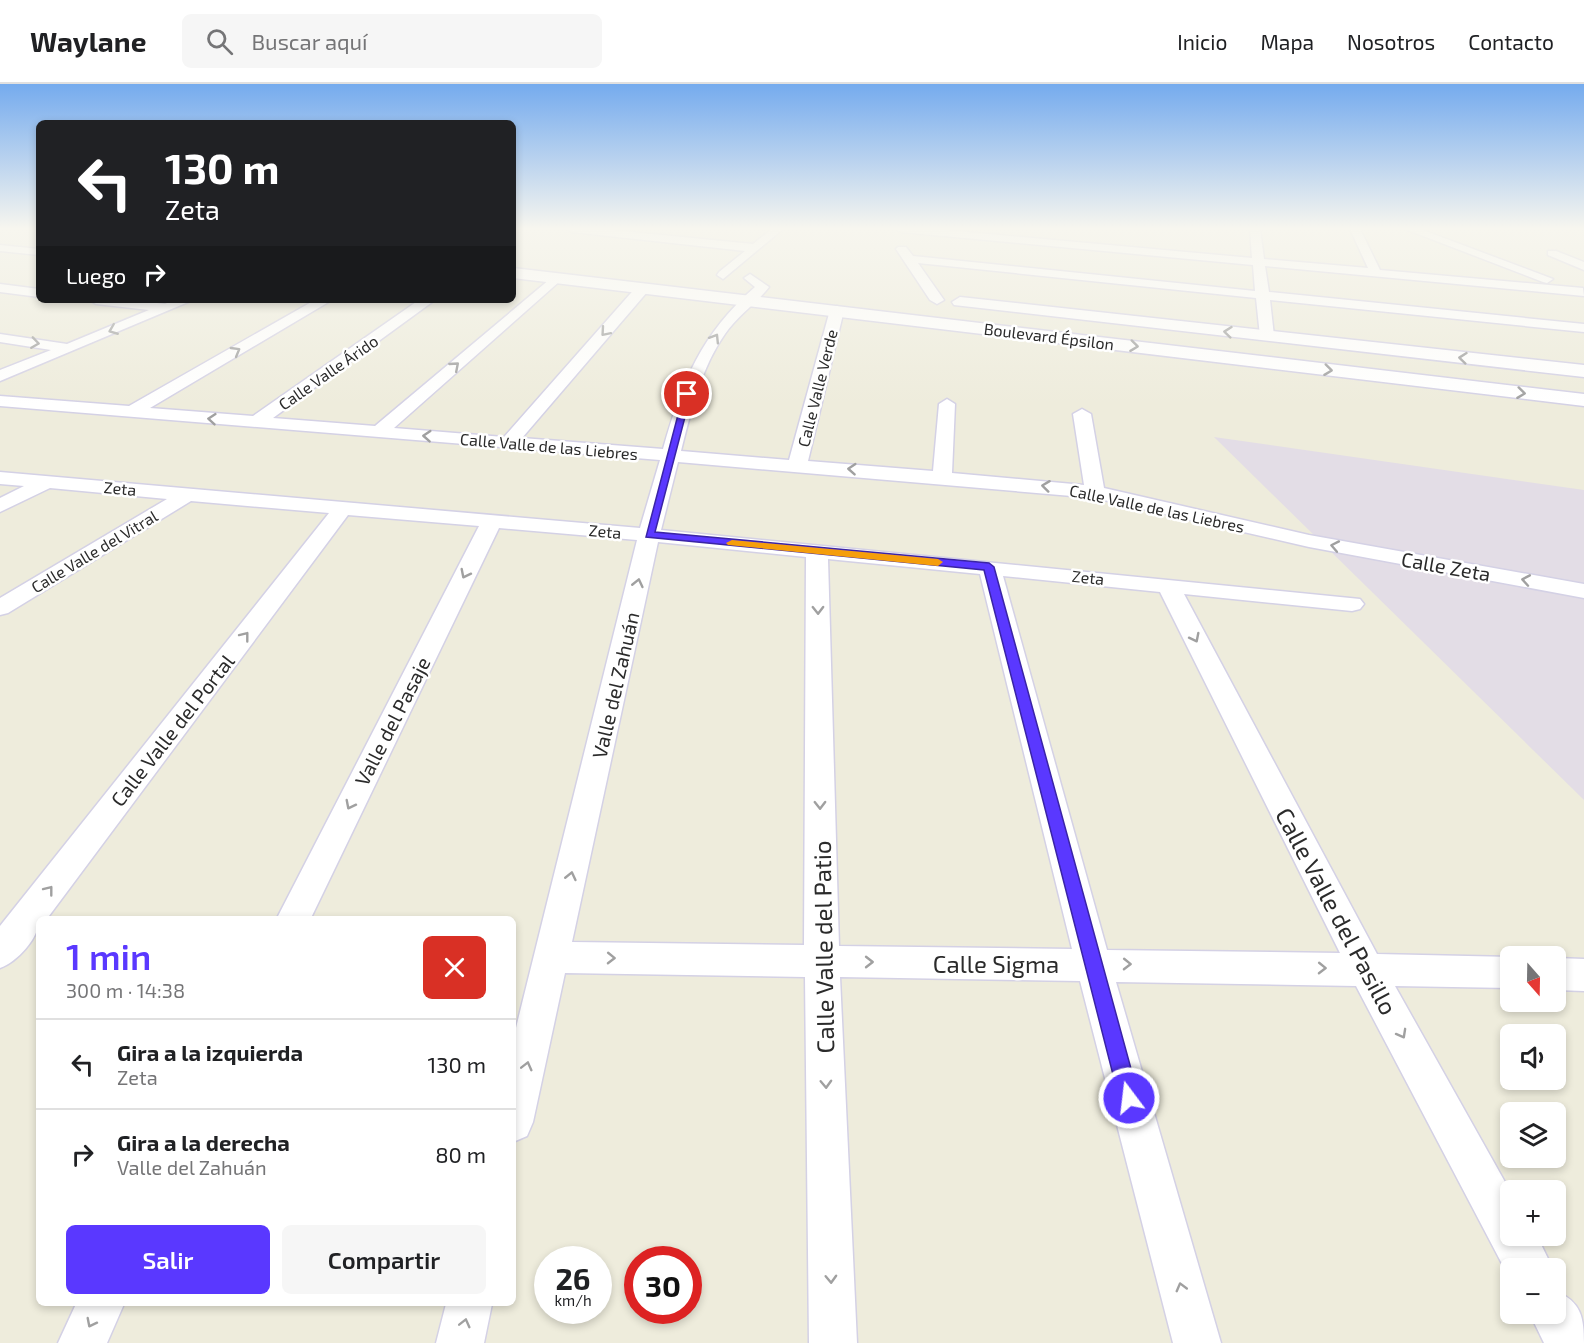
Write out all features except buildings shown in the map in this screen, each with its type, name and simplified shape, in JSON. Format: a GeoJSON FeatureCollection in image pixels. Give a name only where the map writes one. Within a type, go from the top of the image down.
{"type":"FeatureCollection","features":[{"type":"Feature","properties":{"kind":"street"},"geometry":{"type":"LineString","coordinates":[[0,288],[36,293]]}},
{"type":"Feature","properties":{"kind":"street"},"geometry":{"type":"LineString","coordinates":[[379,432],[545,288]]}},
{"type":"Feature","properties":{"kind":"street"},"geometry":{"type":"LineString","coordinates":[[509,442],[643,288]]}},
{"type":"Feature","properties":{"kind":"street","name":"Boulevard Épsilon"},"geometry":{"type":"LineString","coordinates":[[643,288],[755,288]]}},
{"type":"Feature","properties":{"kind":"street","name":"Boulevard Épsilon"},"geometry":{"type":"LineString","coordinates":[[746,288],[837,310],[1584,400]]}},
{"type":"Feature","properties":{"kind":"street"},"geometry":{"type":"LineString","coordinates":[[929,288],[937,300]]}},
{"type":"Feature","properties":{"kind":"street"},"geometry":{"type":"LineString","coordinates":[[1191,288],[1584,328]]}},
{"type":"Feature","properties":{"kind":"street"},"geometry":{"type":"LineString","coordinates":[[1261,288],[1266,336]]}},
{"type":"Feature","properties":{"kind":"street"},"geometry":{"type":"LineString","coordinates":[[1537,288],[1583,292]]}},
{"type":"Feature","properties":{"kind":"street","name":"Valle del Zahuán"},"geometry":{"type":"LineString","coordinates":[[516,1110],[649,535],[672,456],[684,404],[717,334],[749,289]]}},
{"type":"Feature","properties":{"kind":"street","name":"Boulevard Épsilon"},"geometry":{"type":"LineString","coordinates":[[914,297],[1584,371]]}},
{"type":"Feature","properties":{"kind":"street"},"geometry":{"type":"LineString","coordinates":[[119,303],[166,309]]}},
{"type":"Feature","properties":{"kind":"street"},"geometry":{"type":"LineString","coordinates":[[0,376],[179,303]]}},
{"type":"Feature","properties":{"kind":"street"},"geometry":{"type":"LineString","coordinates":[[131,412],[320,303]]}},
{"type":"Feature","properties":{"kind":"street","name":"Calle Valle Árido"},"geometry":{"type":"LineString","coordinates":[[256,422],[424,303]]}},
{"type":"Feature","properties":{"kind":"street","name":"Calle Valle Verde"},"geometry":{"type":"LineString","coordinates":[[797,466],[837,310]]}},
{"type":"Feature","properties":{"kind":"street"},"geometry":{"type":"LineString","coordinates":[[0,338],[70,348]]}},
{"type":"Feature","properties":{"kind":"street","name":"Calle Valle de las Liebres"},"geometry":{"type":"LineString","coordinates":[[0,401],[942,476],[1095,492],[1309,540]]}},
{"type":"Feature","properties":{"kind":"street"},"geometry":{"type":"LineString","coordinates":[[942,476],[947,404]]}},
{"type":"Feature","properties":{"kind":"street"},"geometry":{"type":"LineString","coordinates":[[1082,414],[1095,492]]}},
{"type":"Feature","properties":{"kind":"street","name":"Zeta"},"geometry":{"type":"LineString","coordinates":[[0,478],[649,535],[1352,604]]}},
{"type":"Feature","properties":{"kind":"street"},"geometry":{"type":"LineString","coordinates":[[0,506],[47,482]]}},
{"type":"Feature","properties":{"kind":"street","name":"Calle Valle del Vitral"},"geometry":{"type":"LineString","coordinates":[[0,608],[188,494]]}},
{"type":"Feature","properties":{"kind":"street","name":"Calle Valle del Portal"},"geometry":{"type":"LineString","coordinates":[[0,953],[343,508]]}},
{"type":"Feature","properties":{"kind":"street","name":"Valle del Pasaje"},"geometry":{"type":"LineString","coordinates":[[295,916],[492,522]]}},
{"type":"Feature","properties":{"kind":"street","name":"Calle Zeta"},"geometry":{"type":"LineString","coordinates":[[1309,540],[1584,591]]}},
{"type":"Feature","properties":{"kind":"street","name":"Calle Valle del Patio"},"geometry":{"type":"LineString","coordinates":[[817,552],[822,962],[833,1343]]}},
{"type":"Feature","properties":{"kind":"street"},"geometry":{"type":"LineString","coordinates":[[989,567],[1093,964],[1197,1343]]}},
{"type":"Feature","properties":{"kind":"street","name":"Calle Valle del Pasillo"},"geometry":{"type":"LineString","coordinates":[[1168,586],[1366,969],[1500,1215]]}},
{"type":"Feature","properties":{"kind":"street","name":"Calle Sigma"},"geometry":{"type":"LineString","coordinates":[[553,957],[1500,972]]}},
{"type":"Feature","properties":{"kind":"street"},"geometry":{"type":"LineString","coordinates":[[1566,974],[1584,975]]}},
{"type":"Feature","properties":{"kind":"street"},"geometry":{"type":"LineString","coordinates":[[81,1343],[100,1306]]}},
{"type":"Feature","properties":{"kind":"street"},"geometry":{"type":"LineString","coordinates":[[460,1343],[469,1306]]}},
{"type":"Feature","properties":{"kind":"street"},"geometry":{"type":"LineString","coordinates":[[1560,1324],[1570,1343]]}},
{"type":"Feature","properties":{"kind":"shaded area"},"geometry":{"type":"Polygon","coordinates":[[[1214,437],[1584,490],[1584,800],[1214,437]]]}},
{"type":"Feature","properties":{"kind":"slow traffic"},"geometry":{"type":"LineString","coordinates":[[732,543],[938,562]]}},
{"type":"Feature","properties":{"kind":"route"},"geometry":{"type":"LineString","coordinates":[[687,394],[649,535],[989,567],[1129,1098]]}}]}
